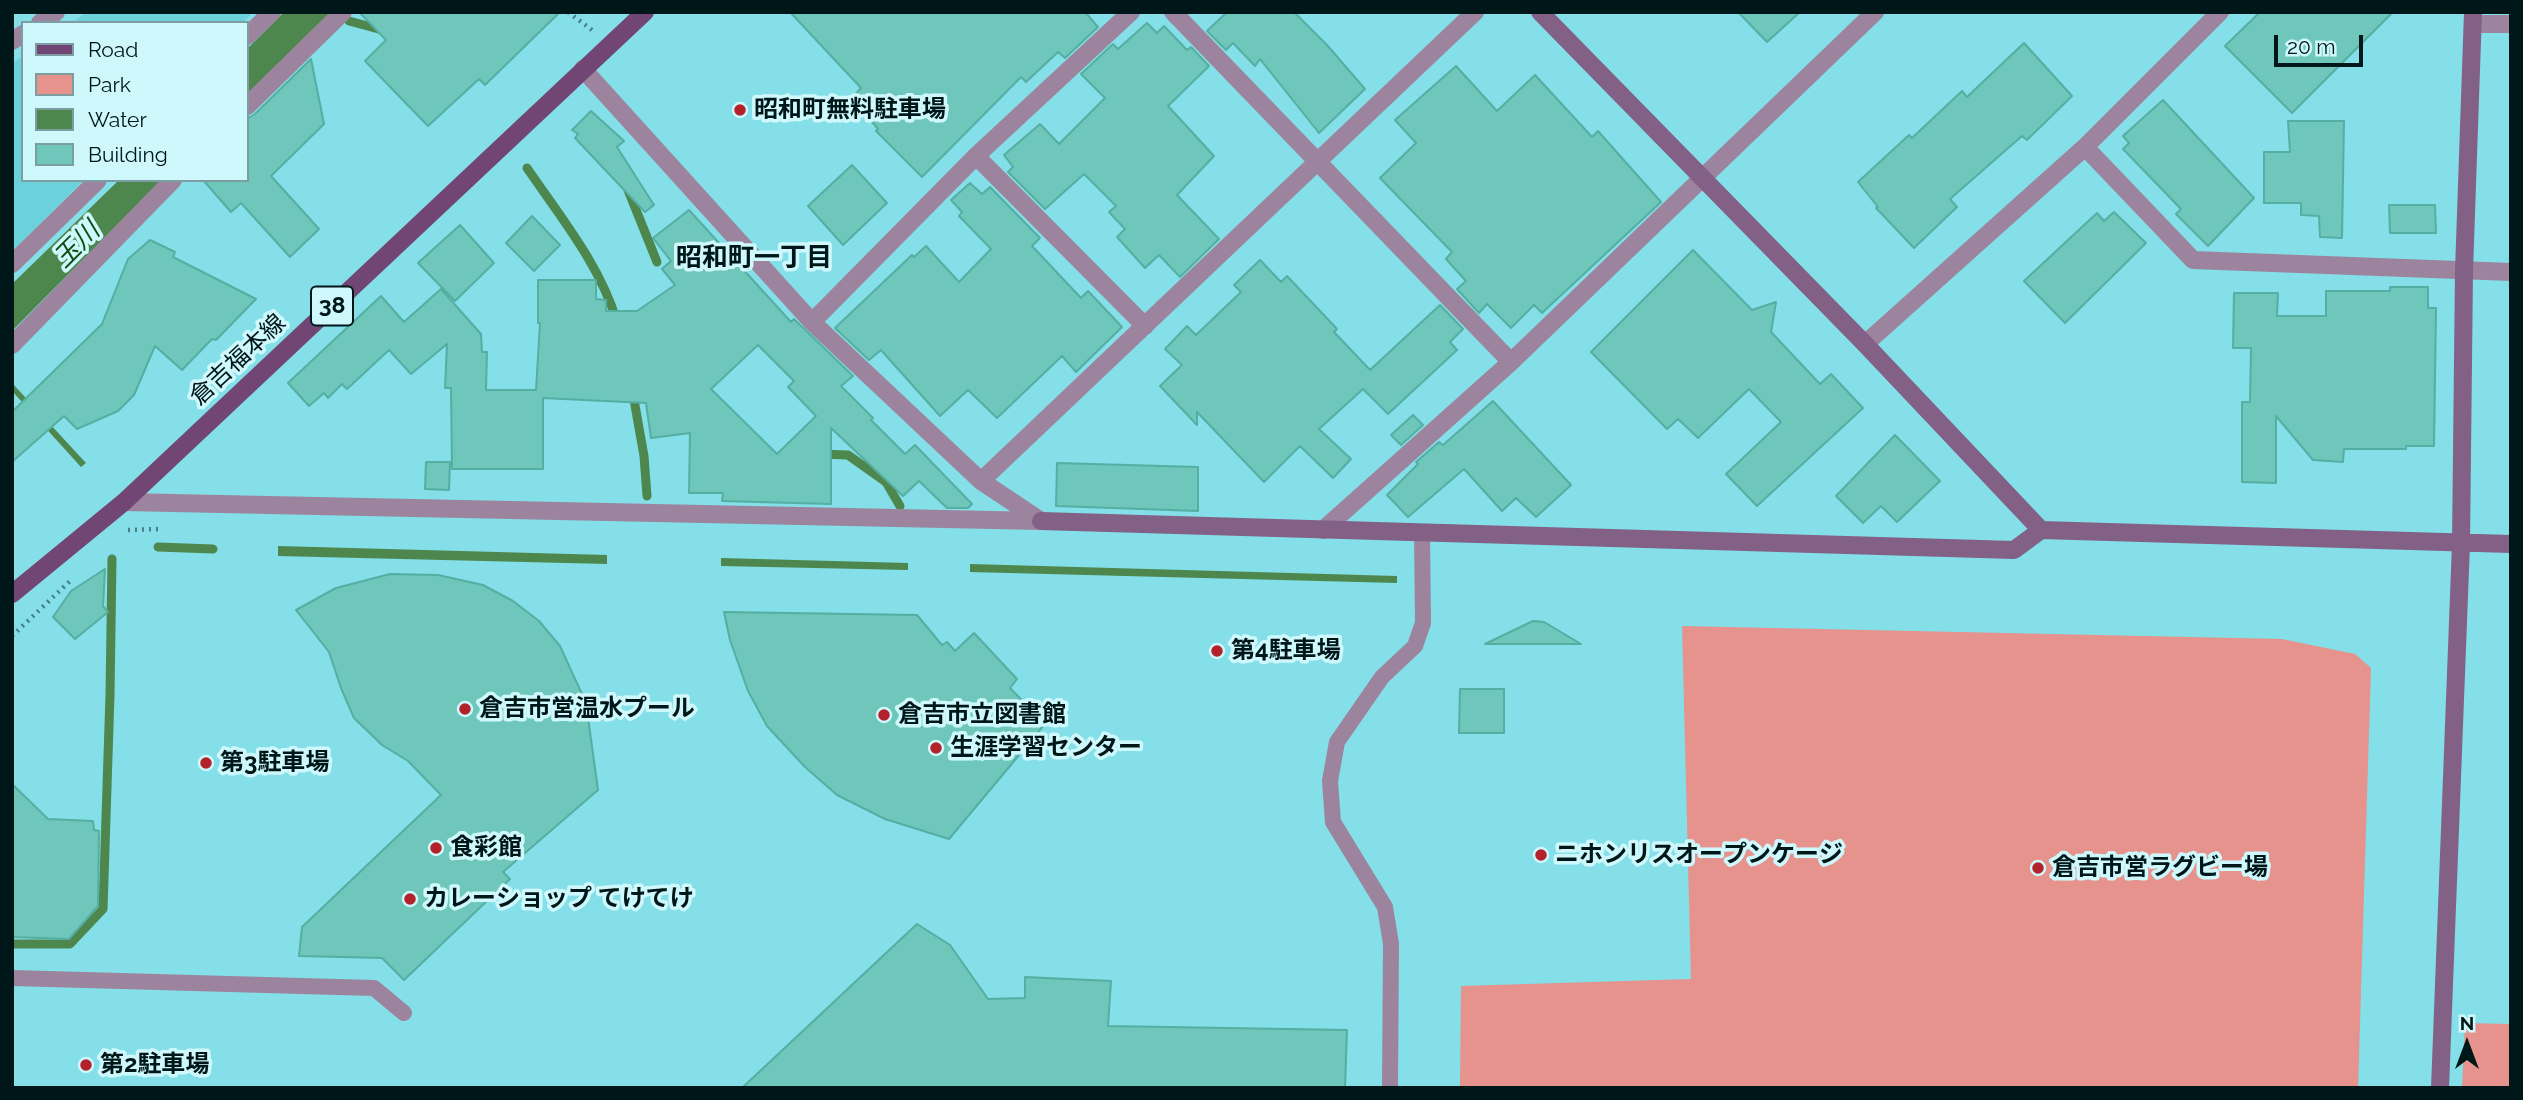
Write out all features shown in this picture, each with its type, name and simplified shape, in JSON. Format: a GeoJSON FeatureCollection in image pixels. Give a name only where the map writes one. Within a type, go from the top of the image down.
{"type":"FeatureCollection","features":[{"type":"Feature","properties":{"kind":"main road","name":"倉吉福本線"},"geometry":{"type":"LineString","coordinates":[[12,594],[124,502],[645,12]]}},
{"type":"Feature","properties":{"kind":"street"},"geometry":{"type":"LineString","coordinates":[[248,35],[272,12]]}},
{"type":"Feature","properties":{"kind":"street"},"geometry":{"type":"LineString","coordinates":[[248,105],[343,12]]}},
{"type":"Feature","properties":{"kind":"street"},"geometry":{"type":"LineString","coordinates":[[812,321],[976,156],[1131,12]]}},
{"type":"Feature","properties":{"kind":"street"},"geometry":{"type":"LineString","coordinates":[[1173,12],[1511,362]]}},
{"type":"Feature","properties":{"kind":"street"},"geometry":{"type":"LineString","coordinates":[[981,481],[1475,12]]}},
{"type":"Feature","properties":{"kind":"street"},"geometry":{"type":"LineString","coordinates":[[1540,12],[2041,530]]}},
{"type":"Feature","properties":{"kind":"street"},"geometry":{"type":"LineString","coordinates":[[1323,530],[1511,362],[1875,12]]}},
{"type":"Feature","properties":{"kind":"street"},"geometry":{"type":"LineString","coordinates":[[1864,344],[2085,147],[2220,12]]}},
{"type":"Feature","properties":{"kind":"street"},"geometry":{"type":"LineString","coordinates":[[2440,1088],[2461,544],[2464,271],[2473,18],[2511,24]]}},
{"type":"Feature","properties":{"kind":"street"},"geometry":{"type":"LineString","coordinates":[[583,69],[812,321],[981,481],[1041,520]]}},
{"type":"Feature","properties":{"kind":"street"},"geometry":{"type":"LineString","coordinates":[[2085,147],[2193,260],[2511,272]]}},
{"type":"Feature","properties":{"kind":"street"},"geometry":{"type":"LineString","coordinates":[[976,156],[1145,326]]}},
{"type":"Feature","properties":{"kind":"street"},"geometry":{"type":"LineString","coordinates":[[12,264],[96,182]]}},
{"type":"Feature","properties":{"kind":"street"},"geometry":{"type":"LineString","coordinates":[[12,345],[171,182]]}},
{"type":"Feature","properties":{"kind":"street"},"geometry":{"type":"LineString","coordinates":[[124,502],[1041,520],[2014,550],[2041,530],[2511,544]]}},
{"type":"Feature","properties":{"kind":"lane"},"geometry":{"type":"LineString","coordinates":[[1390,1088],[1391,944],[1385,907],[1333,822],[1330,781],[1338,742],[1382,677],[1415,646],[1423,623],[1422,533]]}},
{"type":"Feature","properties":{"kind":"lane"},"geometry":{"type":"LineString","coordinates":[[12,978],[374,988],[404,1013]]}},
{"type":"Feature","properties":{"kind":"path"},"geometry":{"type":"LineString","coordinates":[[568,12],[610,45]]}},
{"type":"Feature","properties":{"kind":"path"},"geometry":{"type":"LineString","coordinates":[[122,530],[174,529]]}},
{"type":"Feature","properties":{"kind":"path"},"geometry":{"type":"LineString","coordinates":[[12,636],[72,578]]}},
{"type":"Feature","properties":{"kind":"shaded area"},"geometry":{"type":"Polygon","coordinates":[[[87,12],[253,12],[245,21],[75,21],[87,12]]]}},
{"type":"Feature","properties":{"kind":"shaded area"},"geometry":{"type":"Polygon","coordinates":[[[21,57],[21,182],[82,182],[12,251],[12,63],[21,57]]]}},
{"type":"Feature","properties":{"kind":"green space"},"geometry":{"type":"Polygon","coordinates":[[[1682,626],[2282,639],[2355,654],[2371,668],[2358,1088],[1460,1088],[1461,986],[1691,979],[1682,626]]]}},
{"type":"Feature","properties":{"kind":"green space"},"geometry":{"type":"Polygon","coordinates":[[[2465,1023],[2511,1024],[2511,1088],[2462,1088],[2465,1023]]]}},
{"type":"Feature","properties":{"kind":"water"},"geometry":{"type":"Polygon","coordinates":[[[284,12],[331,12],[248,94],[248,48],[284,12]]]}},
{"type":"Feature","properties":{"kind":"water","name":"玉川"},"geometry":{"type":"Polygon","coordinates":[[[117,182],[160,182],[12,331],[12,284],[117,182]]]}},
{"type":"Feature","properties":{"kind":"water"},"geometry":{"type":"Polygon","coordinates":[[[12,383],[86,463],[81,467],[12,391],[12,383]]]}},
{"type":"Feature","properties":{"kind":"water"},"geometry":{"type":"Polygon","coordinates":[[[278,546],[607,555],[607,564],[278,556],[278,546]]]}},
{"type":"Feature","properties":{"kind":"water"},"geometry":{"type":"Polygon","coordinates":[[[721,558],[908,563],[908,570],[721,566],[721,558]]]}},
{"type":"Feature","properties":{"kind":"water"},"geometry":{"type":"Polygon","coordinates":[[[970,564],[1397,576],[1397,583],[970,572],[970,564]]]}},
{"type":"Feature","properties":{"kind":"building"},"geometry":{"type":"Polygon","coordinates":[[[359,12],[560,12],[485,85],[479,79],[428,126],[365,61],[386,40],[359,12]]]}},
{"type":"Feature","properties":{"kind":"building"},"geometry":{"type":"Polygon","coordinates":[[[790,12],[1085,12],[1098,27],[1065,58],[1058,52],[1026,82],[1021,77],[922,177],[876,131],[878,129],[852,98],[861,88],[790,12]]]}},
{"type":"Feature","properties":{"kind":"building"},"geometry":{"type":"Polygon","coordinates":[[[1227,12],[1294,12],[1365,89],[1319,133],[1260,59],[1255,66],[1233,43],[1226,50],[1207,31],[1227,12]]]}},
{"type":"Feature","properties":{"kind":"building"},"geometry":{"type":"Polygon","coordinates":[[[1738,12],[1800,12],[1767,42],[1738,12]]]}},
{"type":"Feature","properties":{"kind":"building"},"geometry":{"type":"Polygon","coordinates":[[[2260,12],[2393,12],[2292,113],[2225,46],[2260,12]]]}},
{"type":"Feature","properties":{"kind":"building"},"geometry":{"type":"Polygon","coordinates":[[[1147,23],[1157,33],[1164,26],[1187,50],[1191,47],[1209,66],[1168,106],[1214,156],[1177,195],[1219,239],[1180,277],[1159,255],[1145,268],[1117,237],[1125,229],[1109,212],[1116,206],[1084,174],[1045,209],[1008,172],[1013,167],[1004,155],[1040,124],[1059,144],[1105,98],[1081,74],[1113,44],[1118,49],[1147,23]]]}},
{"type":"Feature","properties":{"kind":"building"},"geometry":{"type":"Polygon","coordinates":[[[2024,43],[2072,96],[2027,140],[2022,136],[1950,199],[1957,207],[1914,248],[1876,208],[1878,207],[1858,182],[1909,135],[1912,138],[1962,91],[1967,97],[2024,43]]]}},
{"type":"Feature","properties":{"kind":"building"},"geometry":{"type":"Polygon","coordinates":[[[311,59],[324,124],[271,176],[319,229],[290,257],[241,203],[231,212],[205,182],[248,182],[248,118],[311,59]]]}},
{"type":"Feature","properties":{"kind":"building"},"geometry":{"type":"Polygon","coordinates":[[[1456,66],[1497,111],[1535,75],[1592,137],[1598,131],[1661,202],[1542,313],[1534,305],[1511,328],[1487,304],[1479,313],[1457,289],[1466,281],[1446,259],[1452,252],[1380,178],[1416,143],[1395,120],[1456,66]]]}},
{"type":"Feature","properties":{"kind":"building"},"geometry":{"type":"Polygon","coordinates":[[[2163,100],[2254,198],[2208,246],[2176,214],[2181,209],[2123,149],[2129,143],[2123,136],[2163,100]]]}},
{"type":"Feature","properties":{"kind":"building"},"geometry":{"type":"Polygon","coordinates":[[[591,111],[624,141],[617,147],[654,205],[645,212],[575,138],[578,134],[572,130],[591,111]]]}},
{"type":"Feature","properties":{"kind":"building"},"geometry":{"type":"Polygon","coordinates":[[[2288,121],[2344,121],[2342,238],[2320,237],[2319,216],[2301,215],[2301,203],[2264,203],[2264,152],[2290,152],[2288,121]]]}},
{"type":"Feature","properties":{"kind":"building"},"geometry":{"type":"Polygon","coordinates":[[[852,165],[887,203],[843,245],[808,206],[852,165]]]}},
{"type":"Feature","properties":{"kind":"building"},"geometry":{"type":"Polygon","coordinates":[[[970,183],[982,194],[990,187],[1040,238],[1032,246],[1081,298],[1088,291],[1122,327],[1076,372],[1062,356],[997,418],[968,390],[940,416],[881,350],[869,360],[835,328],[912,255],[914,257],[926,246],[959,282],[991,249],[959,216],[962,212],[951,200],[970,183]]]}},
{"type":"Feature","properties":{"kind":"building"},"geometry":{"type":"Polygon","coordinates":[[[2389,205],[2435,205],[2436,233],[2390,233],[2389,205]]]}},
{"type":"Feature","properties":{"kind":"building"},"geometry":{"type":"Polygon","coordinates":[[[689,210],[791,322],[794,319],[853,376],[841,386],[873,418],[871,420],[905,454],[915,445],[972,504],[968,508],[947,508],[919,481],[903,496],[831,428],[831,504],[722,501],[723,493],[689,493],[690,433],[651,438],[646,403],[543,398],[543,469],[452,469],[451,388],[445,388],[447,344],[411,374],[389,350],[347,389],[342,384],[328,398],[324,393],[309,406],[288,383],[381,296],[404,322],[441,289],[481,334],[482,352],[487,352],[486,390],[536,390],[540,323],[538,280],[596,280],[596,299],[606,300],[606,311],[637,311],[675,285],[662,269],[671,261],[653,238],[689,210]],[[758,345],[711,389],[777,454],[816,416],[788,387],[794,381],[758,345]]]}},
{"type":"Feature","properties":{"kind":"building"},"geometry":{"type":"Polygon","coordinates":[[[2114,212],[2146,243],[2065,323],[2024,281],[2097,213],[2104,221],[2114,212]]]}},
{"type":"Feature","properties":{"kind":"building"},"geometry":{"type":"Polygon","coordinates":[[[532,216],[560,245],[534,271],[506,243],[532,216]]]}},
{"type":"Feature","properties":{"kind":"building"},"geometry":{"type":"Polygon","coordinates":[[[460,225],[494,263],[455,301],[418,263],[460,225]]]}},
{"type":"Feature","properties":{"kind":"building"},"geometry":{"type":"Polygon","coordinates":[[[150,240],[175,252],[173,257],[256,299],[182,370],[155,346],[134,395],[118,411],[77,429],[64,416],[12,462],[12,412],[102,324],[128,259],[150,240]]]}},
{"type":"Feature","properties":{"kind":"building"},"geometry":{"type":"Polygon","coordinates":[[[1693,250],[1752,310],[1776,302],[1771,332],[1820,384],[1831,374],[1863,408],[1757,506],[1726,474],[1781,422],[1749,389],[1698,438],[1678,419],[1667,429],[1591,352],[1693,250]]]}},
{"type":"Feature","properties":{"kind":"building"},"geometry":{"type":"Polygon","coordinates":[[[1260,260],[1281,282],[1287,276],[1337,329],[1334,332],[1370,370],[1440,305],[1463,329],[1450,342],[1457,350],[1388,414],[1363,389],[1319,429],[1351,459],[1333,478],[1300,446],[1264,482],[1197,412],[1197,425],[1160,386],[1182,365],[1165,349],[1187,326],[1196,335],[1241,292],[1234,285],[1260,260]]]}},
{"type":"Feature","properties":{"kind":"building"},"geometry":{"type":"Polygon","coordinates":[[[2390,287],[2428,287],[2428,308],[2436,308],[2434,446],[2344,449],[2343,462],[2313,460],[2276,416],[2276,483],[2242,482],[2242,402],[2250,402],[2251,348],[2233,348],[2234,293],[2278,293],[2277,316],[2326,316],[2326,291],[2390,291],[2390,287]]]}},
{"type":"Feature","properties":{"kind":"building"},"geometry":{"type":"Polygon","coordinates":[[[1493,401],[1571,485],[1536,517],[1516,498],[1502,511],[1464,469],[1408,517],[1387,495],[1418,464],[1416,462],[1439,442],[1443,445],[1493,401]]]}},
{"type":"Feature","properties":{"kind":"building"},"geometry":{"type":"Polygon","coordinates":[[[1413,415],[1423,425],[1401,445],[1391,435],[1413,415]]]}},
{"type":"Feature","properties":{"kind":"building"},"geometry":{"type":"Polygon","coordinates":[[[1895,435],[1940,481],[1897,522],[1881,506],[1863,523],[1836,496],[1895,435]]]}},
{"type":"Feature","properties":{"kind":"building"},"geometry":{"type":"Polygon","coordinates":[[[426,462],[450,462],[449,490],[425,489],[426,462]]]}},
{"type":"Feature","properties":{"kind":"building"},"geometry":{"type":"Polygon","coordinates":[[[1057,463],[1198,467],[1198,511],[1056,506],[1057,463]]]}},
{"type":"Feature","properties":{"kind":"building"},"geometry":{"type":"Polygon","coordinates":[[[105,569],[103,606],[108,612],[75,639],[53,617],[71,591],[105,569]]]}},
{"type":"Feature","properties":{"kind":"building"},"geometry":{"type":"Polygon","coordinates":[[[390,574],[438,575],[483,585],[513,601],[539,621],[560,646],[586,703],[598,790],[503,872],[510,879],[404,980],[382,958],[299,956],[302,927],[441,795],[408,761],[382,745],[354,718],[329,652],[296,610],[336,588],[390,574]]]}},
{"type":"Feature","properties":{"kind":"building"},"geometry":{"type":"Polygon","coordinates":[[[724,612],[917,615],[942,645],[947,642],[955,651],[974,633],[1017,679],[1010,688],[1045,724],[949,839],[885,819],[837,795],[805,767],[767,726],[748,691],[730,640],[724,612]]]}},
{"type":"Feature","properties":{"kind":"building"},"geometry":{"type":"Polygon","coordinates":[[[1533,621],[1544,622],[1581,644],[1485,644],[1533,621]]]}},
{"type":"Feature","properties":{"kind":"building"},"geometry":{"type":"Polygon","coordinates":[[[1460,689],[1504,689],[1504,733],[1459,733],[1460,689]]]}},
{"type":"Feature","properties":{"kind":"building"},"geometry":{"type":"Polygon","coordinates":[[[12,784],[48,819],[93,821],[94,830],[99,831],[98,906],[69,939],[12,937],[12,784]]]}},
{"type":"Feature","properties":{"kind":"building"},"geometry":{"type":"Polygon","coordinates":[[[917,924],[950,945],[988,999],[1025,998],[1025,977],[1111,981],[1108,1026],[1347,1030],[1345,1088],[742,1088],[917,924]]]}},
{"type":"Feature","properties":{"kind":"waterway"},"geometry":{"type":"LineString","coordinates":[[349,21],[386,31]]}},
{"type":"Feature","properties":{"kind":"waterway"},"geometry":{"type":"LineString","coordinates":[[527,168],[590,261],[617,322]]}},
{"type":"Feature","properties":{"kind":"waterway"},"geometry":{"type":"LineString","coordinates":[[628,190],[657,262]]}},
{"type":"Feature","properties":{"kind":"waterway"},"geometry":{"type":"LineString","coordinates":[[633,394],[644,456],[647,496]]}},
{"type":"Feature","properties":{"kind":"waterway"},"geometry":{"type":"LineString","coordinates":[[819,454],[848,455],[886,482],[900,506]]}},
{"type":"Feature","properties":{"kind":"waterway"},"geometry":{"type":"LineString","coordinates":[[158,547],[213,549]]}},
{"type":"Feature","properties":{"kind":"waterway"},"geometry":{"type":"LineString","coordinates":[[12,944],[70,944],[103,909],[112,559]]}},
{"type":"Feature","properties":{"kind":"place","name":"昭和町無料駐車場"},"geometry":{"type":"Point","coordinates":[740,110]}},
{"type":"Feature","properties":{"kind":"place","name":"第4駐車場"},"geometry":{"type":"Point","coordinates":[1217,651]}},
{"type":"Feature","properties":{"kind":"place","name":"倉吉市営温水プール"},"geometry":{"type":"Point","coordinates":[465,709]}},
{"type":"Feature","properties":{"kind":"place","name":"倉吉市立図書館"},"geometry":{"type":"Point","coordinates":[884,715]}},
{"type":"Feature","properties":{"kind":"place","name":"生涯学習センター"},"geometry":{"type":"Point","coordinates":[936,748]}},
{"type":"Feature","properties":{"kind":"place","name":"第3駐車場"},"geometry":{"type":"Point","coordinates":[206,763]}},
{"type":"Feature","properties":{"kind":"place","name":"食彩館"},"geometry":{"type":"Point","coordinates":[436,848]}},
{"type":"Feature","properties":{"kind":"place","name":"ニホンリスオープンケージ"},"geometry":{"type":"Point","coordinates":[1541,855]}},
{"type":"Feature","properties":{"kind":"place","name":"倉吉市営ラグビー場"},"geometry":{"type":"Point","coordinates":[2038,868]}},
{"type":"Feature","properties":{"kind":"place","name":"カレーショップ てけてけ"},"geometry":{"type":"Point","coordinates":[410,899]}},
{"type":"Feature","properties":{"kind":"place","name":"第2駐車場"},"geometry":{"type":"Point","coordinates":[86,1065]}},
{"type":"Feature","properties":{"kind":"district","name":"昭和町一丁目"},"geometry":{"type":"Point","coordinates":[754,258]}}]}
